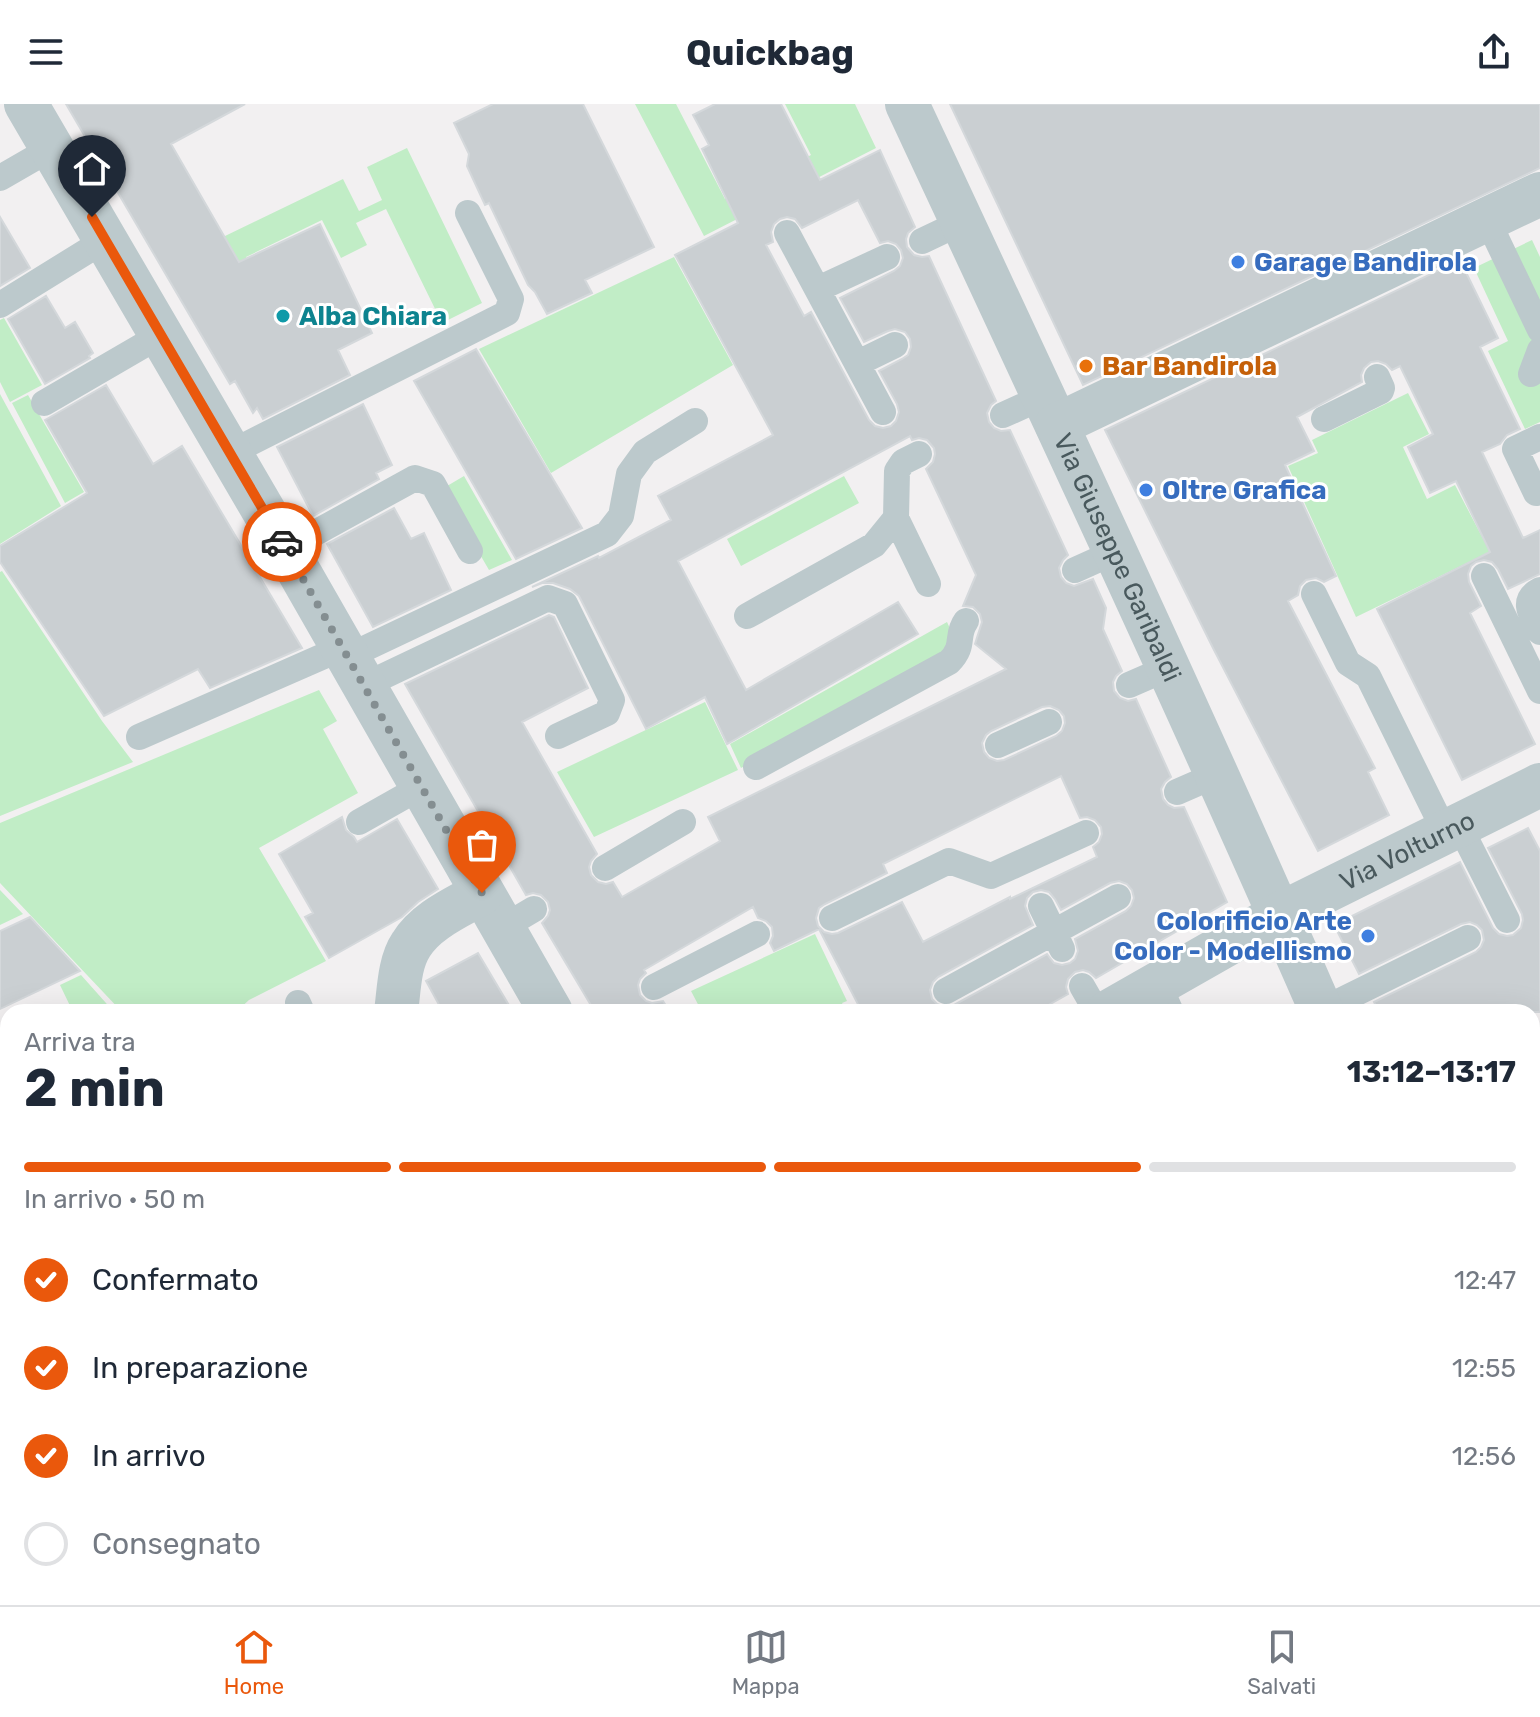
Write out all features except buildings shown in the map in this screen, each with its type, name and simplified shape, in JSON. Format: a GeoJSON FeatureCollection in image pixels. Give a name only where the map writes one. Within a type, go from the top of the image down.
{"type":"FeatureCollection","features":[{"type":"Feature","properties":{"kind":"street"},"geometry":{"type":"LineString","coordinates":[[26,104],[421,787],[506,910],[547,1004]]}},
{"type":"Feature","properties":{"kind":"street","name":"Via Giuseppe Garibaldi"},"geometry":{"type":"LineString","coordinates":[[907,104],[1115,552],[1319,1004]]}},
{"type":"Feature","properties":{"kind":"street"},"geometry":{"type":"LineString","coordinates":[[1050,411],[1341,301],[1487,219],[1540,194]]}},
{"type":"Feature","properties":{"kind":"street","name":"Via Volturno"},"geometry":{"type":"LineString","coordinates":[[1095,999],[1165,998],[1280,914],[1540,785]]}},
{"type":"Feature","properties":{"kind":"street"},"geometry":{"type":"LineString","coordinates":[[397,1004],[402,970],[410,946],[422,930],[506,910]]}},
{"type":"Feature","properties":{"kind":"lane"},"geometry":{"type":"LineString","coordinates":[[0,178],[52,148]]}},
{"type":"Feature","properties":{"kind":"lane"},"geometry":{"type":"LineString","coordinates":[[230,453],[507,313],[511,299],[468,213]]}},
{"type":"Feature","properties":{"kind":"lane"},"geometry":{"type":"LineString","coordinates":[[1487,219],[1540,330]]}},
{"type":"Feature","properties":{"kind":"lane"},"geometry":{"type":"LineString","coordinates":[[922,241],[962,222]]}},
{"type":"Feature","properties":{"kind":"lane"},"geometry":{"type":"LineString","coordinates":[[787,233],[883,412]]}},
{"type":"Feature","properties":{"kind":"lane"},"geometry":{"type":"LineString","coordinates":[[0,305],[105,240]]}},
{"type":"Feature","properties":{"kind":"lane"},"geometry":{"type":"LineString","coordinates":[[818,289],[887,257]]}},
{"type":"Feature","properties":{"kind":"lane"},"geometry":{"type":"LineString","coordinates":[[44,403],[161,335]]}},
{"type":"Feature","properties":{"kind":"lane"},"geometry":{"type":"LineString","coordinates":[[858,363],[895,345]]}},
{"type":"Feature","properties":{"kind":"lane"},"geometry":{"type":"LineString","coordinates":[[1324,419],[1381,391],[1377,377]]}},
{"type":"Feature","properties":{"kind":"lane"},"geometry":{"type":"LineString","coordinates":[[1003,415],[1050,411]]}},
{"type":"Feature","properties":{"kind":"lane"},"geometry":{"type":"LineString","coordinates":[[351,664],[607,534],[621,516],[629,474],[645,452],[695,421]]}},
{"type":"Feature","properties":{"kind":"lane"},"geometry":{"type":"LineString","coordinates":[[1536,493],[1515,449],[1540,437]]}},
{"type":"Feature","properties":{"kind":"lane"},"geometry":{"type":"LineString","coordinates":[[919,454],[903,462],[897,471],[896,518],[928,584]]}},
{"type":"Feature","properties":{"kind":"lane"},"geometry":{"type":"LineString","coordinates":[[286,549],[415,478],[433,484],[470,551]]}},
{"type":"Feature","properties":{"kind":"lane"},"geometry":{"type":"LineString","coordinates":[[747,616],[874,545],[896,518]]}},
{"type":"Feature","properties":{"kind":"lane"},"geometry":{"type":"LineString","coordinates":[[1075,570],[1115,552]]}},
{"type":"Feature","properties":{"kind":"lane"},"geometry":{"type":"LineString","coordinates":[[1484,576],[1540,691]]}},
{"type":"Feature","properties":{"kind":"lane"},"geometry":{"type":"LineString","coordinates":[[1540,590],[1529,599],[1528,606],[1540,632]]}},
{"type":"Feature","properties":{"kind":"lane"},"geometry":{"type":"LineString","coordinates":[[1314,594],[1348,663],[1368,676],[1507,920]]}},
{"type":"Feature","properties":{"kind":"lane"},"geometry":{"type":"LineString","coordinates":[[139,737],[548,598],[565,604],[612,700],[607,713],[558,736]]}},
{"type":"Feature","properties":{"kind":"lane"},"geometry":{"type":"LineString","coordinates":[[756,767],[949,662],[961,646],[962,627],[966,621]]}},
{"type":"Feature","properties":{"kind":"lane"},"geometry":{"type":"LineString","coordinates":[[1129,685],[1168,668]]}},
{"type":"Feature","properties":{"kind":"lane"},"geometry":{"type":"LineString","coordinates":[[998,745],[1049,722]]}},
{"type":"Feature","properties":{"kind":"lane"},"geometry":{"type":"LineString","coordinates":[[1177,792],[1216,775]]}},
{"type":"Feature","properties":{"kind":"lane"},"geometry":{"type":"LineString","coordinates":[[359,822],[421,787]]}},
{"type":"Feature","properties":{"kind":"lane"},"geometry":{"type":"LineString","coordinates":[[605,868],[683,822]]}},
{"type":"Feature","properties":{"kind":"lane"},"geometry":{"type":"LineString","coordinates":[[832,918],[949,861],[991,876],[1086,833]]}},
{"type":"Feature","properties":{"kind":"lane"},"geometry":{"type":"LineString","coordinates":[[946,991],[1058,940],[1118,897]]}},
{"type":"Feature","properties":{"kind":"lane"},"geometry":{"type":"LineString","coordinates":[[1041,906],[1058,940]]}},
{"type":"Feature","properties":{"kind":"lane"},"geometry":{"type":"LineString","coordinates":[[654,987],[757,934]]}},
{"type":"Feature","properties":{"kind":"lane"},"geometry":{"type":"LineString","coordinates":[[1336,1004],[1468,938]]}},
{"type":"Feature","properties":{"kind":"green space"},"geometry":{"type":"Polygon","coordinates":[[[635,104],[676,104],[725,199],[811,155],[785,104],[855,104],[876,148],[704,236],[635,104]]]}},
{"type":"Feature","properties":{"kind":"green space"},"geometry":{"type":"Polygon","coordinates":[[[407,148],[482,303],[442,323],[386,209],[356,223],[367,245],[341,258],[322,220],[246,257],[263,292],[163,266],[343,179],[359,211],[382,200],[367,167],[407,148]]]}},
{"type":"Feature","properties":{"kind":"green space"},"geometry":{"type":"Polygon","coordinates":[[[1532,240],[1540,257],[1540,422],[1525,429],[1488,351],[1508,341],[1474,268],[1532,240]]]}},
{"type":"Feature","properties":{"kind":"green space"},"geometry":{"type":"Polygon","coordinates":[[[674,257],[733,365],[551,473],[479,349],[674,257]]]}},
{"type":"Feature","properties":{"kind":"green space"},"geometry":{"type":"Polygon","coordinates":[[[4,318],[42,385],[10,402],[0,382],[0,320],[4,318]]]}},
{"type":"Feature","properties":{"kind":"green space"},"geometry":{"type":"Polygon","coordinates":[[[1408,393],[1429,434],[1403,447],[1427,499],[1455,485],[1490,552],[1356,617],[1288,466],[1318,453],[1312,440],[1408,393]]]}},
{"type":"Feature","properties":{"kind":"green space"},"geometry":{"type":"Polygon","coordinates":[[[0,394],[61,506],[0,544],[0,394]]]}},
{"type":"Feature","properties":{"kind":"green space"},"geometry":{"type":"Polygon","coordinates":[[[28,395],[84,492],[65,503],[12,403],[28,395]]]}},
{"type":"Feature","properties":{"kind":"green space"},"geometry":{"type":"Polygon","coordinates":[[[464,476],[512,560],[489,570],[442,489],[464,476]]]}},
{"type":"Feature","properties":{"kind":"green space"},"geometry":{"type":"Polygon","coordinates":[[[844,476],[859,503],[741,566],[727,539],[844,476]]]}},
{"type":"Feature","properties":{"kind":"green space"},"geometry":{"type":"Polygon","coordinates":[[[0,572],[133,762],[0,816],[0,572]]]}},
{"type":"Feature","properties":{"kind":"green space"},"geometry":{"type":"Polygon","coordinates":[[[947,622],[954,637],[944,657],[741,768],[730,744],[947,622]]]}},
{"type":"Feature","properties":{"kind":"green space"},"geometry":{"type":"Polygon","coordinates":[[[319,690],[337,721],[323,729],[358,793],[259,848],[326,961],[245,1004],[114,1004],[0,883],[0,823],[319,690]]]}},
{"type":"Feature","properties":{"kind":"green space"},"geometry":{"type":"Polygon","coordinates":[[[705,702],[738,770],[594,837],[557,772],[705,702]]]}},
{"type":"Feature","properties":{"kind":"green space"},"geometry":{"type":"Polygon","coordinates":[[[0,890],[23,914],[0,925],[0,890]]]}},
{"type":"Feature","properties":{"kind":"green space"},"geometry":{"type":"Polygon","coordinates":[[[815,934],[847,1001],[843,1004],[698,1004],[691,991],[815,934]]]}},
{"type":"Feature","properties":{"kind":"green space"},"geometry":{"type":"Polygon","coordinates":[[[81,975],[107,1004],[69,1004],[60,985],[81,975]]]}},
{"type":"Feature","properties":{"kind":"way so far"},"geometry":{"type":"LineString","coordinates":[[282,542],[482,893]]}},
{"type":"Feature","properties":{"kind":"place","name":"Garage Bandirola"},"geometry":{"type":"Point","coordinates":[1238,262]}},
{"type":"Feature","properties":{"kind":"place","name":"Alba Chiara"},"geometry":{"type":"Point","coordinates":[283,316]}},
{"type":"Feature","properties":{"kind":"place","name":"Bar Bandirola"},"geometry":{"type":"Point","coordinates":[1086,366]}},
{"type":"Feature","properties":{"kind":"place","name":"Oltre Grafica"},"geometry":{"type":"Point","coordinates":[1146,490]}},
{"type":"Feature","properties":{"kind":"place","name":"Colorificio Arte Color - Modellismo"},"geometry":{"type":"Point","coordinates":[1368,936]}},
{"type":"Feature","properties":{"kind":"route"},"geometry":{"type":"LineString","coordinates":[[92,217],[282,542]]}}]}
